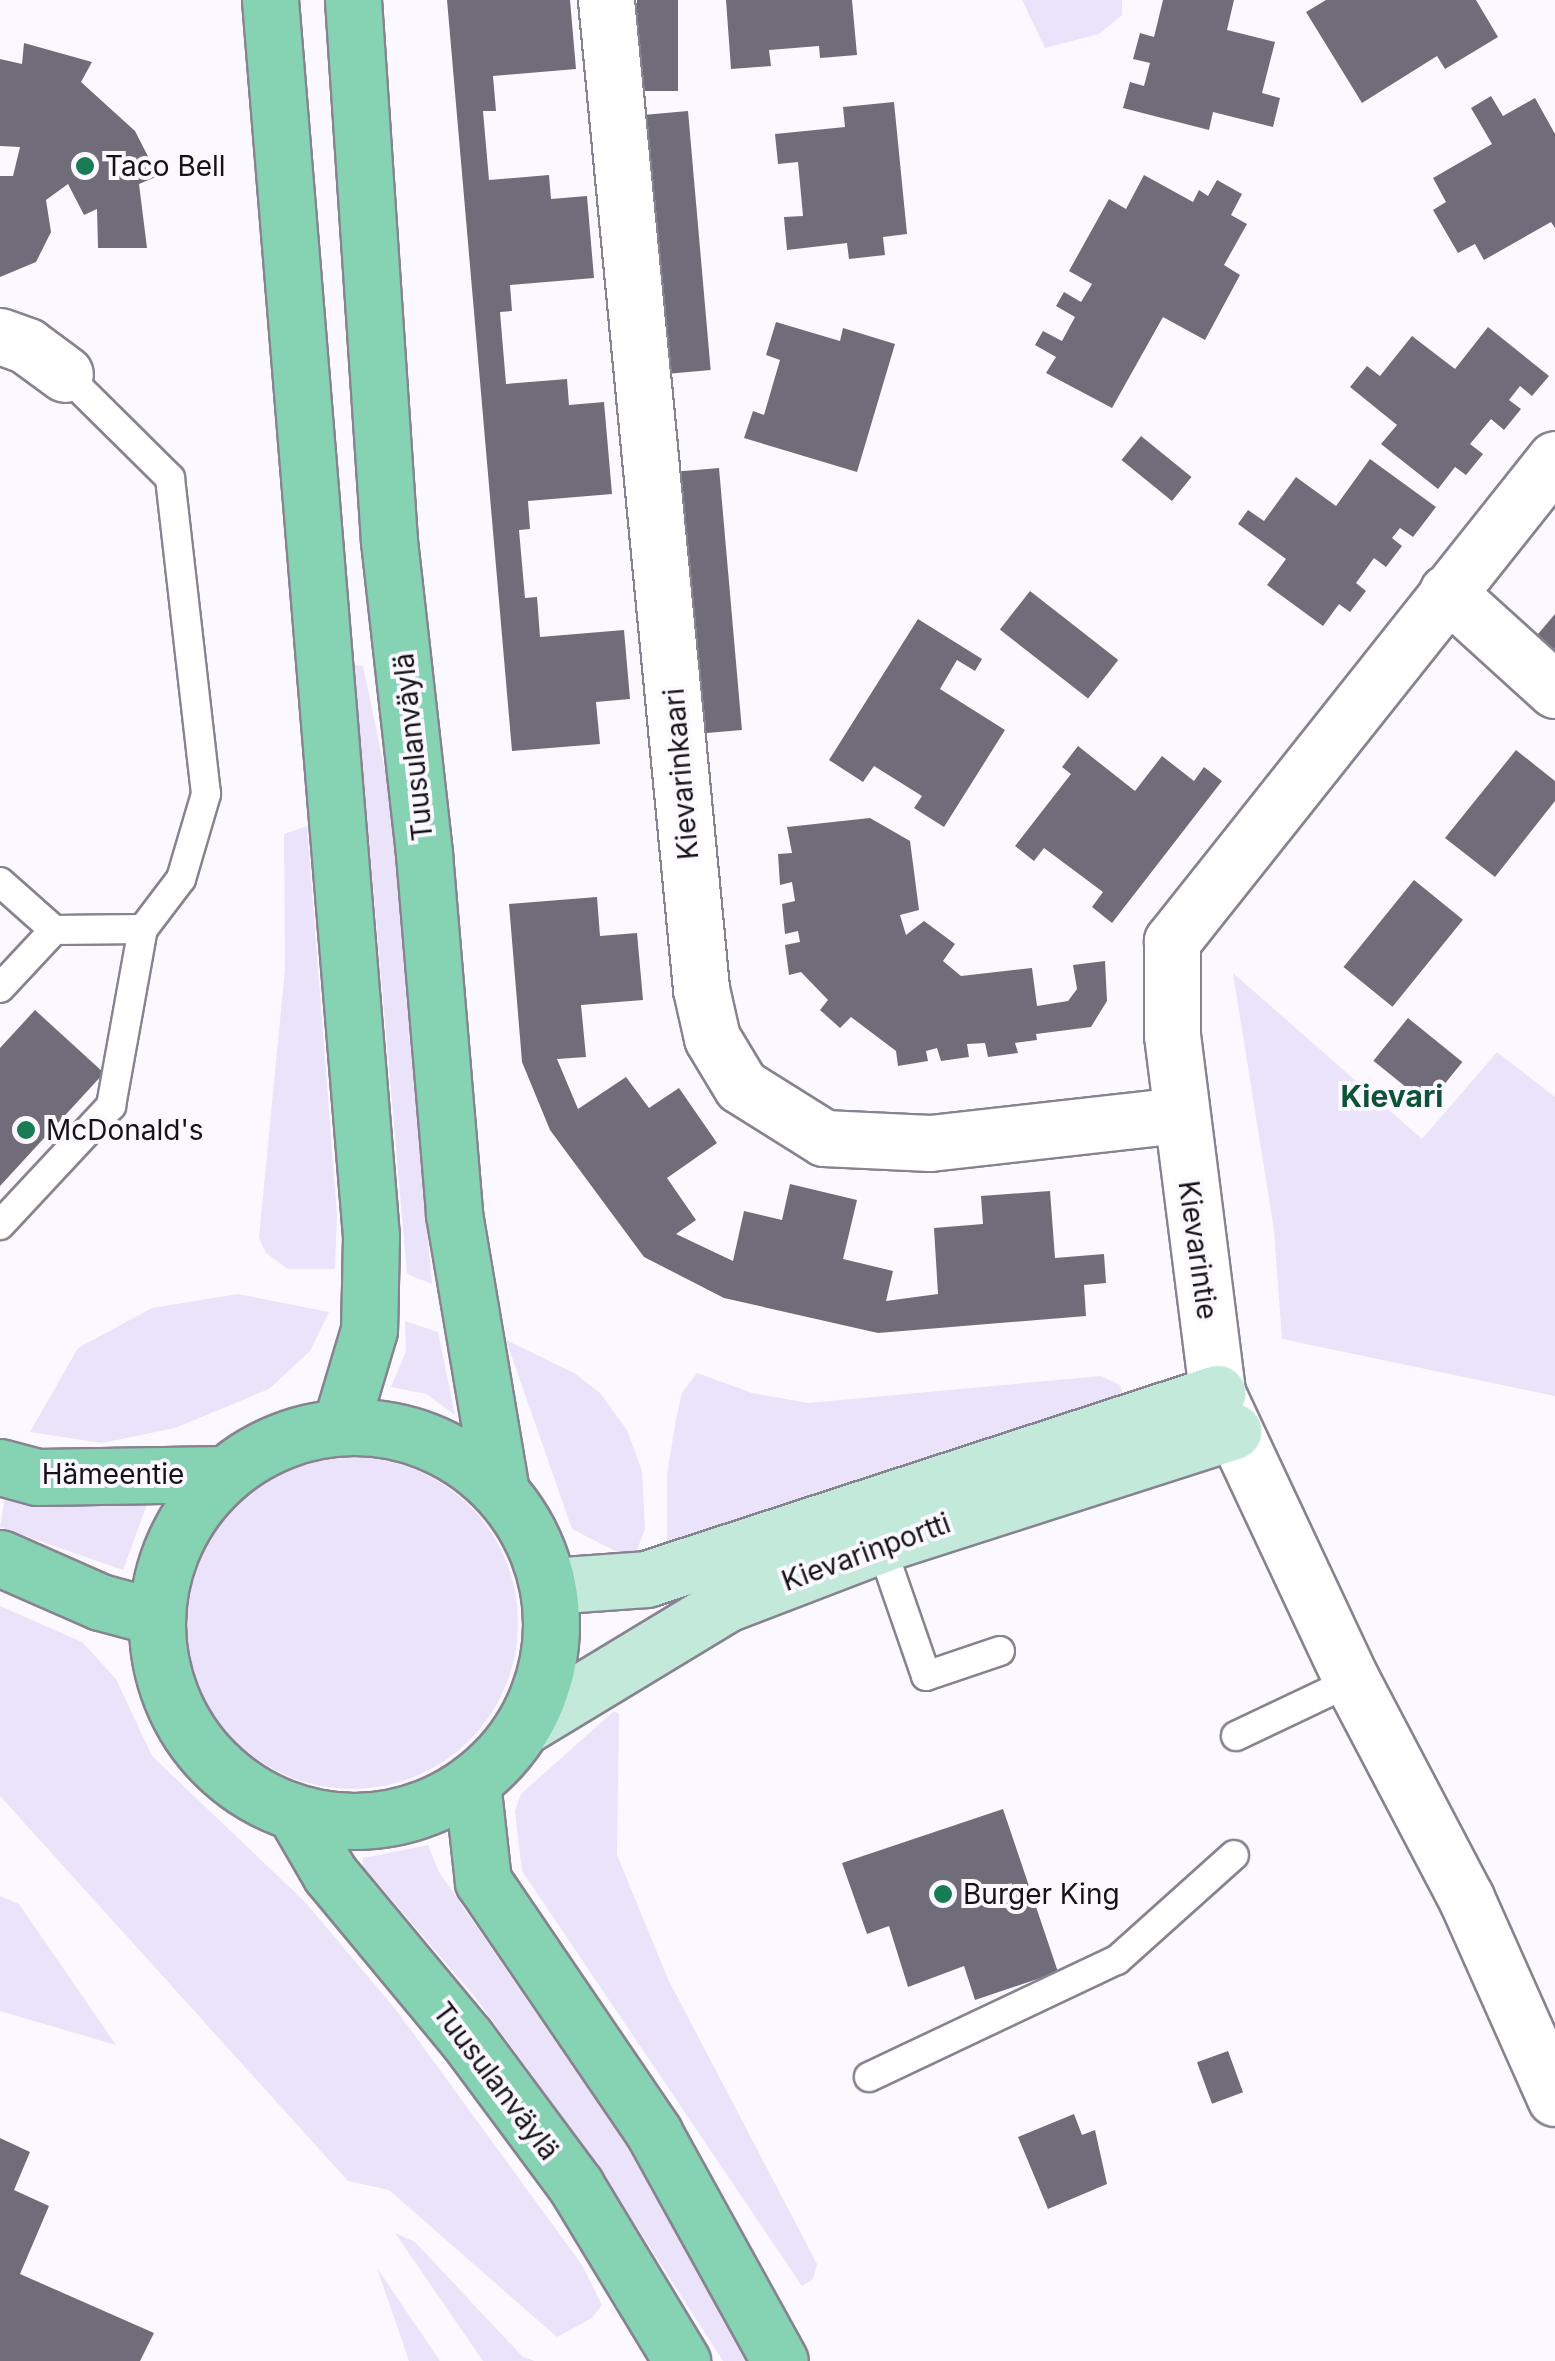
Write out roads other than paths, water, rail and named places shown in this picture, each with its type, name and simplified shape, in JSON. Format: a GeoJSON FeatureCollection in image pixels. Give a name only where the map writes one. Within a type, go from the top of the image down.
{"type":"FeatureCollection","features":[{"type":"Feature","properties":{"kind":"main road"},"geometry":{"type":"LineString","coordinates":[[270,0],[371,1237],[370,1330],[340,1427]]}},
{"type":"Feature","properties":{"kind":"main road","name":"Tuusulanväylä"},"geometry":{"type":"LineString","coordinates":[[353,0],[390,541],[424,854],[454,1214],[501,1491]]}},
{"type":"Feature","properties":{"kind":"main road"},"geometry":{"type":"LineString","coordinates":[[340,1427],[376,1427],[428,1441],[475,1466],[501,1491],[531,1536],[549,1586],[550,1657],[523,1727],[472,1782],[405,1815],[330,1820],[294,1812],[228,1776],[192,1736],[167,1688],[156,1617],[172,1546],[189,1514],[226,1474],[271,1445],[340,1427]]}},
{"type":"Feature","properties":{"kind":"main road","name":"Hämeentie"},"geometry":{"type":"LineString","coordinates":[[0,1468],[38,1477],[226,1474]]}},
{"type":"Feature","properties":{"kind":"main road"},"geometry":{"type":"LineString","coordinates":[[0,1558],[100,1602],[156,1617]]}},
{"type":"Feature","properties":{"kind":"main road"},"geometry":{"type":"LineString","coordinates":[[472,1782],[482,1881],[654,2133],[780,2361]]}},
{"type":"Feature","properties":{"kind":"main road","name":"Tuusulanväylä"},"geometry":{"type":"LineString","coordinates":[[294,1812],[330,1874],[467,2039],[576,2186],[682,2361]]}},
{"type":"Feature","properties":{"kind":"street","name":"Kievarinkaari"},"geometry":{"type":"LineString","coordinates":[[606,0],[701,989],[712,1038],[741,1086],[824,1138],[930,1143],[1180,1115]]}},
{"type":"Feature","properties":{"kind":"street"},"geometry":{"type":"LineString","coordinates":[[0,336],[26,346],[65,374]]}},
{"type":"Feature","properties":{"kind":"street","name":"Kievarintie"},"geometry":{"type":"LineString","coordinates":[[1555,459],[1172,941],[1180,1115],[1225,1412],[1352,1681],[1466,1898],[1555,2098]]}},
{"type":"Feature","properties":{"kind":"street"},"geometry":{"type":"LineString","coordinates":[[1447,592],[1555,690]]}},
{"type":"Feature","properties":{"kind":"street","name":"Kievarinportti"},"geometry":{"type":"LineString","coordinates":[[549,1586],[646,1579],[871,1525],[1225,1412]]}},
{"type":"Feature","properties":{"kind":"street","name":"Kievarinportti"},"geometry":{"type":"LineString","coordinates":[[523,1727],[726,1604],[871,1525]]}},
{"type":"Feature","properties":{"kind":"lane"},"geometry":{"type":"LineString","coordinates":[[0,1225],[111,1106],[143,929],[181,878],[206,794],[170,478],[65,374]]}},
{"type":"Feature","properties":{"kind":"lane"},"geometry":{"type":"LineString","coordinates":[[0,882],[54,930],[143,929]]}},
{"type":"Feature","properties":{"kind":"lane"},"geometry":{"type":"LineString","coordinates":[[0,988],[54,930]]}},
{"type":"Feature","properties":{"kind":"lane"},"geometry":{"type":"LineString","coordinates":[[871,1525],[926,1676],[1000,1651]]}},
{"type":"Feature","properties":{"kind":"lane"},"geometry":{"type":"LineString","coordinates":[[1236,1736],[1352,1681]]}},
{"type":"Feature","properties":{"kind":"lane"},"geometry":{"type":"LineString","coordinates":[[869,2077],[1117,1960],[1234,1855]]}},
{"type":"Feature","properties":{"kind":"place","name":"Taco Bell"},"geometry":{"type":"Point","coordinates":[85,166]}},
{"type":"Feature","properties":{"kind":"place","name":"McDonald's"},"geometry":{"type":"Point","coordinates":[26,1130]}},
{"type":"Feature","properties":{"kind":"place","name":"Burger King"},"geometry":{"type":"Point","coordinates":[943,1894]}},
{"type":"Feature","properties":{"kind":"district","name":"Kievari"},"geometry":{"type":"Point","coordinates":[1392,1096]}}]}
